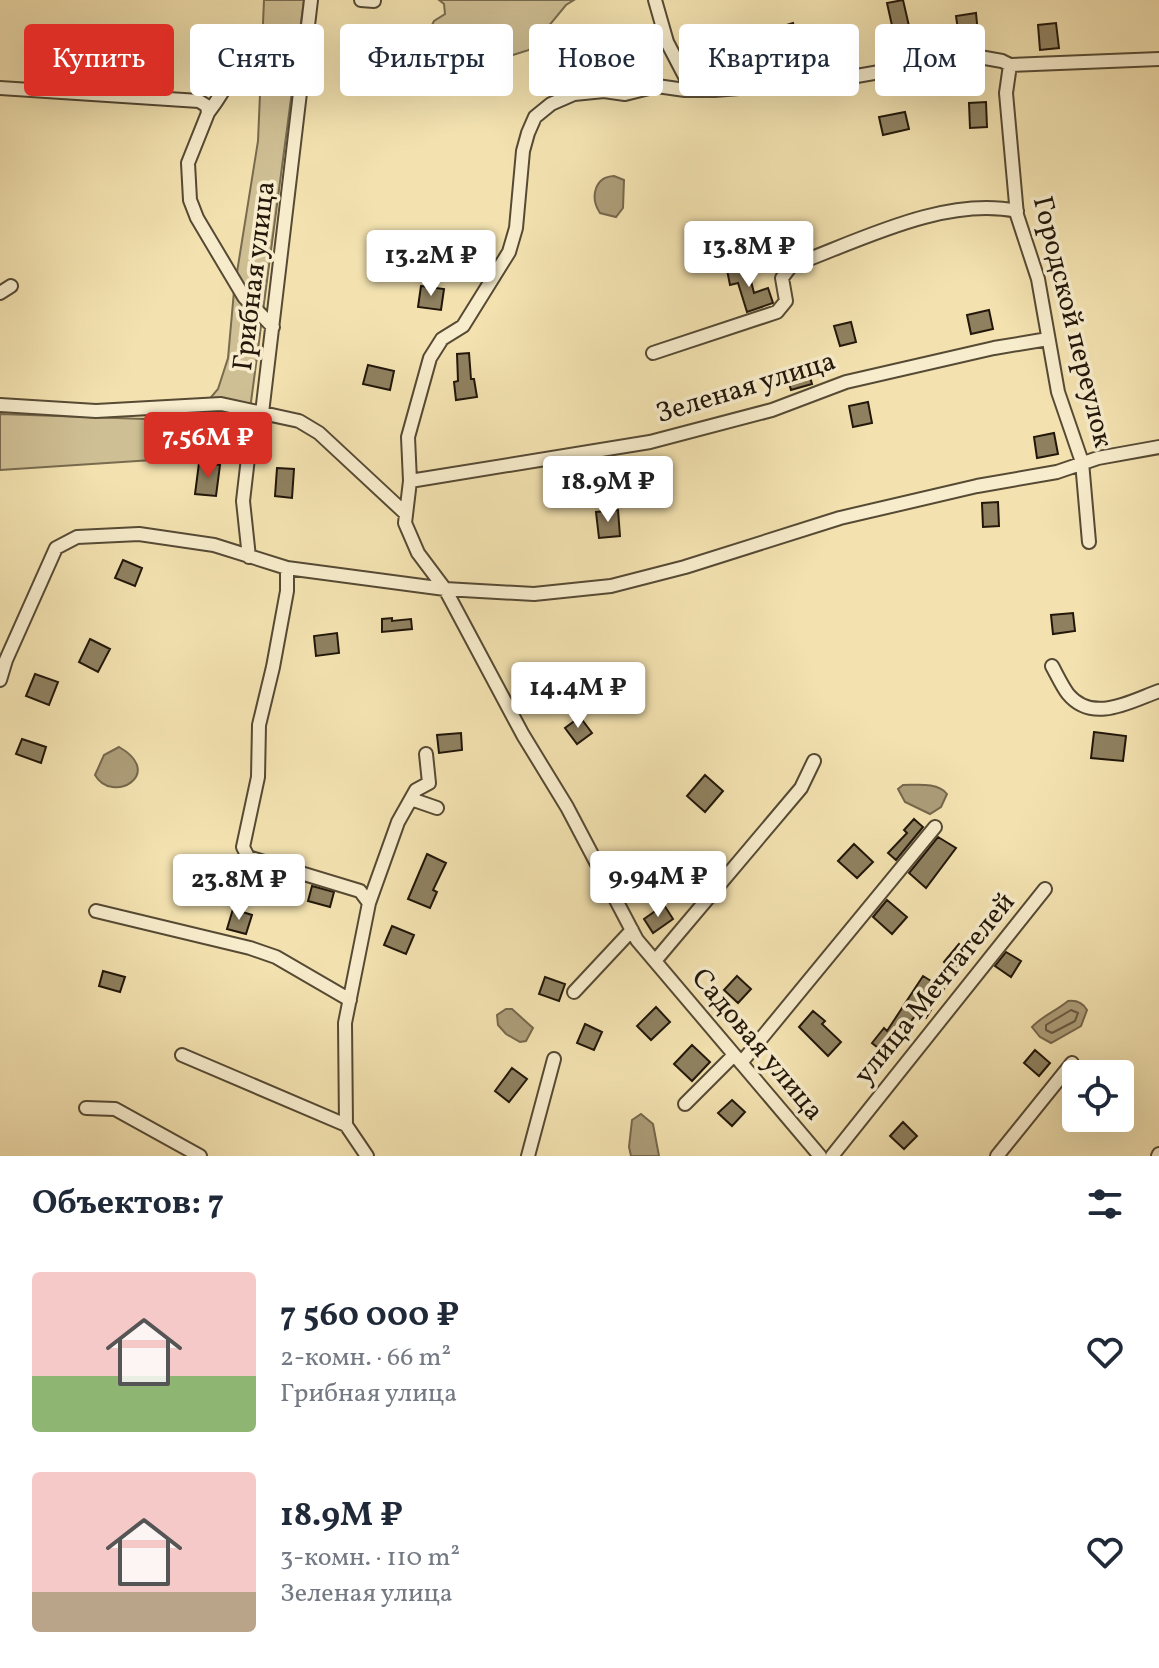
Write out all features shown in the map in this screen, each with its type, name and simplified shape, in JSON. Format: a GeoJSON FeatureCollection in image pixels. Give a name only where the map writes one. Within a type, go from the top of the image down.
{"type":"FeatureCollection","features":[{"type":"Feature","properties":{"kind":"street","name":"Грибная улица"},"geometry":{"type":"LineString","coordinates":[[249,557],[243,501],[248,458],[262,413],[311,0]]}},
{"type":"Feature","properties":{"kind":"street"},"geometry":{"type":"LineString","coordinates":[[655,0],[679,69]]}},
{"type":"Feature","properties":{"kind":"street"},"geometry":{"type":"LineString","coordinates":[[859,76],[931,58],[974,56],[1010,65],[1159,59]]}},
{"type":"Feature","properties":{"kind":"street","name":"Городской переулок"},"geometry":{"type":"LineString","coordinates":[[1010,65],[1006,93],[1017,211],[1038,279],[1058,392],[1082,462],[1089,542]]}},
{"type":"Feature","properties":{"kind":"street"},"geometry":{"type":"LineString","coordinates":[[405,513],[410,481],[408,437],[430,358],[442,339],[463,326],[509,252],[516,228],[523,151],[535,117],[551,104],[574,94],[604,91],[625,94],[657,86],[679,89]]}},
{"type":"Feature","properties":{"kind":"street"},"geometry":{"type":"LineString","coordinates":[[0,88],[199,101],[207,110]]}},
{"type":"Feature","properties":{"kind":"street"},"geometry":{"type":"LineString","coordinates":[[219,96],[207,110],[188,163],[190,200],[197,218],[244,297],[273,327]]}},
{"type":"Feature","properties":{"kind":"street"},"geometry":{"type":"LineString","coordinates":[[653,353],[777,312],[786,301],[782,278],[791,266],[909,222],[963,210],[996,207],[1017,211]]}},
{"type":"Feature","properties":{"kind":"street","name":"Зеленая улица"},"geometry":{"type":"LineString","coordinates":[[410,481],[650,442],[772,410],[846,382],[994,348],[1048,339]]}},
{"type":"Feature","properties":{"kind":"street"},"geometry":{"type":"LineString","coordinates":[[0,405],[96,411],[221,404],[299,421],[319,433],[405,513]]}},
{"type":"Feature","properties":{"kind":"street"},"geometry":{"type":"LineString","coordinates":[[0,680],[3,658],[56,548],[77,537],[139,534],[214,545],[287,568],[445,589],[534,594],[611,586],[685,567],[840,518],[1159,447]]}},
{"type":"Feature","properties":{"kind":"street","name":"Садовая улица"},"geometry":{"type":"LineString","coordinates":[[405,513],[405,523],[418,553],[445,589],[632,930],[820,1156]]}},
{"type":"Feature","properties":{"kind":"street"},"geometry":{"type":"LineString","coordinates":[[287,568],[287,591],[259,725],[258,777],[243,847],[248,857],[360,891],[369,903]]}},
{"type":"Feature","properties":{"kind":"street"},"geometry":{"type":"LineString","coordinates":[[1052,666],[1069,696],[1094,709],[1126,705],[1159,691]]}},
{"type":"Feature","properties":{"kind":"street"},"geometry":{"type":"LineString","coordinates":[[346,1125],[345,1023],[369,903],[398,822],[416,790],[429,783],[426,754]]}},
{"type":"Feature","properties":{"kind":"street"},"geometry":{"type":"LineString","coordinates":[[655,961],[801,788],[814,761]]}},
{"type":"Feature","properties":{"kind":"street"},"geometry":{"type":"LineString","coordinates":[[411,799],[437,808]]}},
{"type":"Feature","properties":{"kind":"street"},"geometry":{"type":"LineString","coordinates":[[685,1104],[737,1059],[935,827]]}},
{"type":"Feature","properties":{"kind":"street","name":"улица Мечтателей"},"geometry":{"type":"LineString","coordinates":[[832,1156],[1045,889]]}},
{"type":"Feature","properties":{"kind":"street"},"geometry":{"type":"LineString","coordinates":[[96,911],[276,957],[350,1000]]}},
{"type":"Feature","properties":{"kind":"street"},"geometry":{"type":"LineString","coordinates":[[574,992],[632,930]]}},
{"type":"Feature","properties":{"kind":"street"},"geometry":{"type":"LineString","coordinates":[[182,1055],[346,1125],[367,1156]]}},
{"type":"Feature","properties":{"kind":"street"},"geometry":{"type":"LineString","coordinates":[[528,1156],[554,1059]]}},
{"type":"Feature","properties":{"kind":"street"},"geometry":{"type":"LineString","coordinates":[[997,1156],[1062,1075]]}},
{"type":"Feature","properties":{"kind":"street"},"geometry":{"type":"LineString","coordinates":[[86,1108],[115,1109],[200,1156]]}},
{"type":"Feature","properties":{"kind":"shaded area"},"geometry":{"type":"Polygon","coordinates":[[[264,0],[304,0],[301,24],[263,24],[264,0]]]}},
{"type":"Feature","properties":{"kind":"shaded area"},"geometry":{"type":"Polygon","coordinates":[[[439,0],[574,0],[550,24],[529,24],[529,50],[513,55],[513,24],[432,24],[445,14],[444,4],[439,0]]]}},
{"type":"Feature","properties":{"kind":"shaded area"},"geometry":{"type":"Polygon","coordinates":[[[260,96],[291,96],[246,440],[240,450],[229,455],[0,470],[0,414],[174,420],[196,415],[218,389],[228,358],[234,291],[258,141],[260,96]]]}},
{"type":"Feature","properties":{"kind":"water"},"geometry":{"type":"Polygon","coordinates":[[[614,176],[624,180],[623,208],[616,217],[600,213],[595,201],[598,184],[614,176]]]}},
{"type":"Feature","properties":{"kind":"water"},"geometry":{"type":"Polygon","coordinates":[[[119,747],[132,757],[137,776],[131,782],[113,787],[103,784],[95,775],[104,755],[119,747]]]}},
{"type":"Feature","properties":{"kind":"water"},"geometry":{"type":"Polygon","coordinates":[[[903,785],[933,786],[947,794],[941,807],[930,814],[905,802],[898,789],[903,785]]]}},
{"type":"Feature","properties":{"kind":"water"},"geometry":{"type":"Polygon","coordinates":[[[1068,1001],[1079,1002],[1087,1010],[1081,1026],[1051,1043],[1040,1037],[1032,1027],[1068,1001]]]}},
{"type":"Feature","properties":{"kind":"water"},"geometry":{"type":"Polygon","coordinates":[[[512,1009],[533,1028],[526,1041],[520,1042],[506,1034],[498,1025],[497,1015],[512,1009]]]}},
{"type":"Feature","properties":{"kind":"water"},"geometry":{"type":"Polygon","coordinates":[[[641,1114],[653,1124],[659,1156],[631,1156],[632,1120],[641,1114]]]}},
{"type":"Feature","properties":{"kind":"building"},"geometry":{"type":"Polygon","coordinates":[[[903,0],[909,24],[892,24],[887,3],[903,0]]]}},
{"type":"Feature","properties":{"kind":"building"},"geometry":{"type":"Polygon","coordinates":[[[976,13],[977,24],[957,24],[956,16],[976,13]]]}},
{"type":"Feature","properties":{"kind":"building"},"geometry":{"type":"Polygon","coordinates":[[[1056,23],[1059,48],[1040,50],[1038,25],[1056,23]]]}},
{"type":"Feature","properties":{"kind":"building"},"geometry":{"type":"Polygon","coordinates":[[[986,102],[987,127],[970,128],[969,103],[986,102]]]}},
{"type":"Feature","properties":{"kind":"building"},"geometry":{"type":"Polygon","coordinates":[[[905,112],[909,129],[883,135],[879,117],[905,112]]]}},
{"type":"Feature","properties":{"kind":"building"},"geometry":{"type":"Polygon","coordinates":[[[747,265],[754,293],[768,288],[773,303],[747,312],[738,283],[730,285],[727,270],[747,265]]]}},
{"type":"Feature","properties":{"kind":"building"},"geometry":{"type":"Polygon","coordinates":[[[421,286],[444,289],[441,310],[418,307],[421,286]]]}},
{"type":"Feature","properties":{"kind":"building"},"geometry":{"type":"Polygon","coordinates":[[[989,310],[993,329],[971,334],[967,315],[989,310]]]}},
{"type":"Feature","properties":{"kind":"building"},"geometry":{"type":"Polygon","coordinates":[[[851,322],[856,342],[840,346],[834,326],[851,322]]]}},
{"type":"Feature","properties":{"kind":"building"},"geometry":{"type":"Polygon","coordinates":[[[469,353],[471,379],[474,379],[477,397],[456,400],[457,354],[469,353]]]}},
{"type":"Feature","properties":{"kind":"building"},"geometry":{"type":"Polygon","coordinates":[[[368,365],[394,371],[390,390],[363,384],[368,365]]]}},
{"type":"Feature","properties":{"kind":"building"},"geometry":{"type":"Polygon","coordinates":[[[808,370],[812,384],[791,390],[787,376],[808,370]]]}},
{"type":"Feature","properties":{"kind":"building"},"geometry":{"type":"Polygon","coordinates":[[[868,402],[872,423],[853,427],[849,406],[868,402]]]}},
{"type":"Feature","properties":{"kind":"building"},"geometry":{"type":"Polygon","coordinates":[[[1054,433],[1058,454],[1037,458],[1034,437],[1054,433]]]}},
{"type":"Feature","properties":{"kind":"building"},"geometry":{"type":"Polygon","coordinates":[[[199,463],[220,465],[216,496],[195,494],[199,463]]]}},
{"type":"Feature","properties":{"kind":"building"},"geometry":{"type":"Polygon","coordinates":[[[277,468],[294,469],[292,498],[275,496],[277,468]]]}},
{"type":"Feature","properties":{"kind":"building"},"geometry":{"type":"Polygon","coordinates":[[[998,502],[999,526],[983,527],[982,503],[998,502]]]}},
{"type":"Feature","properties":{"kind":"building"},"geometry":{"type":"Polygon","coordinates":[[[618,510],[620,536],[599,538],[596,512],[618,510]]]}},
{"type":"Feature","properties":{"kind":"building"},"geometry":{"type":"Polygon","coordinates":[[[123,560],[142,568],[135,586],[115,578],[123,560]]]}},
{"type":"Feature","properties":{"kind":"building"},"geometry":{"type":"Polygon","coordinates":[[[1073,613],[1075,631],[1053,634],[1051,615],[1073,613]]]}},
{"type":"Feature","properties":{"kind":"building"},"geometry":{"type":"Polygon","coordinates":[[[392,618],[392,621],[411,619],[412,629],[382,632],[382,619],[392,618]]]}},
{"type":"Feature","properties":{"kind":"building"},"geometry":{"type":"Polygon","coordinates":[[[337,633],[339,653],[316,656],[314,636],[337,633]]]}},
{"type":"Feature","properties":{"kind":"building"},"geometry":{"type":"Polygon","coordinates":[[[90,639],[110,649],[98,672],[79,662],[90,639]]]}},
{"type":"Feature","properties":{"kind":"building"},"geometry":{"type":"Polygon","coordinates":[[[35,674],[58,682],[49,705],[26,696],[35,674]]]}},
{"type":"Feature","properties":{"kind":"building"},"geometry":{"type":"Polygon","coordinates":[[[580,717],[592,733],[577,744],[565,728],[580,717]]]}},
{"type":"Feature","properties":{"kind":"building"},"geometry":{"type":"Polygon","coordinates":[[[1094,732],[1126,736],[1123,761],[1091,758],[1094,732]]]}},
{"type":"Feature","properties":{"kind":"building"},"geometry":{"type":"Polygon","coordinates":[[[461,733],[462,750],[439,753],[437,735],[461,733]]]}},
{"type":"Feature","properties":{"kind":"building"},"geometry":{"type":"Polygon","coordinates":[[[22,739],[46,747],[41,763],[16,754],[22,739]]]}},
{"type":"Feature","properties":{"kind":"building"},"geometry":{"type":"Polygon","coordinates":[[[705,775],[723,791],[705,812],[687,796],[705,775]]]}},
{"type":"Feature","properties":{"kind":"building"},"geometry":{"type":"Polygon","coordinates":[[[914,819],[923,827],[896,860],[888,853],[907,833],[904,830],[914,819]]]}},
{"type":"Feature","properties":{"kind":"building"},"geometry":{"type":"Polygon","coordinates":[[[938,837],[956,848],[926,888],[909,873],[938,837]]]}},
{"type":"Feature","properties":{"kind":"building"},"geometry":{"type":"Polygon","coordinates":[[[854,844],[873,862],[857,878],[838,861],[854,844]]]}},
{"type":"Feature","properties":{"kind":"building"},"geometry":{"type":"Polygon","coordinates":[[[427,854],[446,863],[433,890],[437,892],[430,908],[408,899],[427,854]]]}},
{"type":"Feature","properties":{"kind":"building"},"geometry":{"type":"Polygon","coordinates":[[[312,886],[334,892],[330,907],[308,901],[312,886]]]}},
{"type":"Feature","properties":{"kind":"building"},"geometry":{"type":"Polygon","coordinates":[[[887,900],[907,917],[892,934],[873,917],[887,900]]]}},
{"type":"Feature","properties":{"kind":"building"},"geometry":{"type":"Polygon","coordinates":[[[664,905],[673,919],[653,933],[644,919],[664,905]]]}},
{"type":"Feature","properties":{"kind":"building"},"geometry":{"type":"Polygon","coordinates":[[[233,909],[252,915],[246,934],[227,929],[233,909]]]}},
{"type":"Feature","properties":{"kind":"building"},"geometry":{"type":"Polygon","coordinates":[[[392,926],[414,935],[406,954],[384,945],[392,926]]]}},
{"type":"Feature","properties":{"kind":"building"},"geometry":{"type":"Polygon","coordinates":[[[959,944],[970,953],[954,971],[944,962],[959,944]]]}},
{"type":"Feature","properties":{"kind":"building"},"geometry":{"type":"Polygon","coordinates":[[[1006,952],[1021,961],[1011,977],[995,966],[1006,952]]]}},
{"type":"Feature","properties":{"kind":"building"},"geometry":{"type":"Polygon","coordinates":[[[103,971],[125,977],[120,992],[99,986],[103,971]]]}},
{"type":"Feature","properties":{"kind":"building"},"geometry":{"type":"Polygon","coordinates":[[[737,976],[751,989],[738,1003],[724,990],[737,976]]]}},
{"type":"Feature","properties":{"kind":"building"},"geometry":{"type":"Polygon","coordinates":[[[923,976],[944,989],[926,1018],[917,1013],[887,1055],[872,1043],[884,1028],[887,1031],[923,976]]]}},
{"type":"Feature","properties":{"kind":"building"},"geometry":{"type":"Polygon","coordinates":[[[545,977],[565,984],[559,1001],[539,994],[545,977]]]}},
{"type":"Feature","properties":{"kind":"building"},"geometry":{"type":"Polygon","coordinates":[[[656,1007],[670,1022],[651,1040],[637,1026],[656,1007]]]}},
{"type":"Feature","properties":{"kind":"building"},"geometry":{"type":"Polygon","coordinates":[[[813,1011],[841,1042],[828,1056],[799,1027],[813,1011]]]}},
{"type":"Feature","properties":{"kind":"building"},"geometry":{"type":"Polygon","coordinates":[[[585,1024],[602,1032],[594,1050],[577,1043],[585,1024]]]}},
{"type":"Feature","properties":{"kind":"building"},"geometry":{"type":"Polygon","coordinates":[[[692,1045],[710,1062],[692,1081],[674,1064],[692,1045]]]}},
{"type":"Feature","properties":{"kind":"building"},"geometry":{"type":"Polygon","coordinates":[[[1035,1050],[1050,1063],[1039,1076],[1024,1063],[1035,1050]]]}},
{"type":"Feature","properties":{"kind":"building"},"geometry":{"type":"Polygon","coordinates":[[[512,1068],[527,1079],[509,1102],[495,1091],[512,1068]]]}},
{"type":"Feature","properties":{"kind":"building"},"geometry":{"type":"Polygon","coordinates":[[[732,1100],[745,1112],[732,1126],[718,1113],[732,1100]]]}},
{"type":"Feature","properties":{"kind":"building"},"geometry":{"type":"Polygon","coordinates":[[[903,1122],[917,1136],[904,1149],[890,1136],[903,1122]]]}}]}
